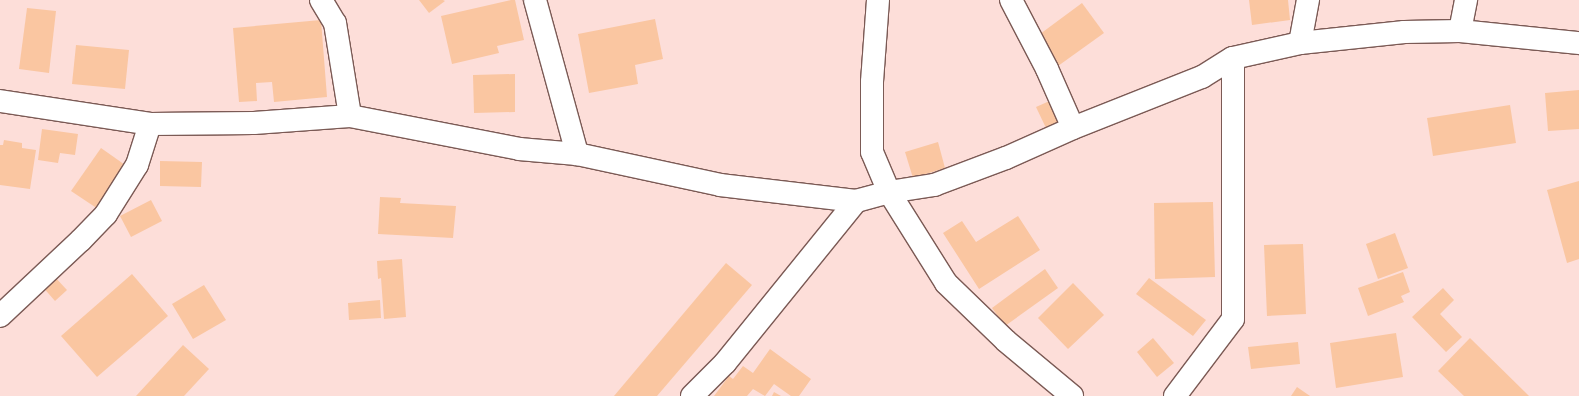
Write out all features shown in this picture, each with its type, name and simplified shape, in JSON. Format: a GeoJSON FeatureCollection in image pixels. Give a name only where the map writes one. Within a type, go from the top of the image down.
{"type":"FeatureCollection","features":[{"type":"Feature","properties":{"kind":"street"},"geometry":{"type":"LineString","coordinates":[[321,0],[335,23],[350,116]]}},
{"type":"Feature","properties":{"kind":"street"},"geometry":{"type":"LineString","coordinates":[[535,0],[577,154]]}},
{"type":"Feature","properties":{"kind":"street"},"geometry":{"type":"LineString","coordinates":[[878,0],[872,82],[872,152],[889,192],[946,283],[1006,341],[1072,396]]}},
{"type":"Feature","properties":{"kind":"street"},"geometry":{"type":"LineString","coordinates":[[1011,0],[1047,69],[1073,128]]}},
{"type":"Feature","properties":{"kind":"street"},"geometry":{"type":"LineString","coordinates":[[1300,43],[1308,0]]}},
{"type":"Feature","properties":{"kind":"street"},"geometry":{"type":"LineString","coordinates":[[1460,31],[1466,0]]}},
{"type":"Feature","properties":{"kind":"street"},"geometry":{"type":"LineString","coordinates":[[0,101],[150,124],[254,123],[350,116],[519,149],[577,154],[720,185],[856,201],[889,192],[934,186],[1006,158],[1073,128],[1202,77],[1233,58],[1300,43],[1404,32],[1460,31],[1579,43]]}},
{"type":"Feature","properties":{"kind":"street"},"geometry":{"type":"LineString","coordinates":[[1175,396],[1232,319],[1233,58]]}},
{"type":"Feature","properties":{"kind":"street"},"geometry":{"type":"LineString","coordinates":[[0,316],[81,240],[106,214],[137,165],[150,124]]}},
{"type":"Feature","properties":{"kind":"street"},"geometry":{"type":"LineString","coordinates":[[692,396],[725,363],[856,201]]}},
{"type":"Feature","properties":{"kind":"building"},"geometry":{"type":"Polygon","coordinates":[[[419,0],[443,0],[445,1],[429,13],[419,0]]]}},
{"type":"Feature","properties":{"kind":"building"},"geometry":{"type":"Polygon","coordinates":[[[515,0],[524,40],[497,46],[499,53],[452,64],[441,16],[515,0]]]}},
{"type":"Feature","properties":{"kind":"building"},"geometry":{"type":"Polygon","coordinates":[[[1249,0],[1288,0],[1290,20],[1252,25],[1249,0]]]}},
{"type":"Feature","properties":{"kind":"building"},"geometry":{"type":"Polygon","coordinates":[[[1082,3],[1104,33],[1058,66],[1036,37],[1082,3]]]}},
{"type":"Feature","properties":{"kind":"building"},"geometry":{"type":"Polygon","coordinates":[[[27,8],[56,11],[49,73],[19,69],[27,8]]]}},
{"type":"Feature","properties":{"kind":"building"},"geometry":{"type":"Polygon","coordinates":[[[655,19],[663,59],[635,65],[638,84],[589,93],[578,34],[655,19]]]}},
{"type":"Feature","properties":{"kind":"building"},"geometry":{"type":"Polygon","coordinates":[[[321,20],[327,97],[274,102],[272,82],[256,83],[257,101],[239,102],[233,28],[321,20]]]}},
{"type":"Feature","properties":{"kind":"building"},"geometry":{"type":"Polygon","coordinates":[[[76,45],[129,50],[125,89],[72,84],[76,45]]]}},
{"type":"Feature","properties":{"kind":"building"},"geometry":{"type":"Polygon","coordinates":[[[515,74],[515,112],[474,113],[473,75],[515,74]]]}},
{"type":"Feature","properties":{"kind":"building"},"geometry":{"type":"Polygon","coordinates":[[[1579,90],[1579,129],[1548,131],[1545,93],[1579,90]]]}},
{"type":"Feature","properties":{"kind":"building"},"geometry":{"type":"Polygon","coordinates":[[[1054,99],[1064,120],[1046,128],[1036,107],[1054,99]]]}},
{"type":"Feature","properties":{"kind":"building"},"geometry":{"type":"Polygon","coordinates":[[[1510,105],[1516,143],[1433,156],[1427,118],[1510,105]]]}},
{"type":"Feature","properties":{"kind":"building"},"geometry":{"type":"Polygon","coordinates":[[[42,129],[78,134],[75,155],[60,153],[58,163],[38,160],[42,129]]]}},
{"type":"Feature","properties":{"kind":"building"},"geometry":{"type":"Polygon","coordinates":[[[4,140],[22,143],[22,148],[36,150],[30,189],[0,185],[0,145],[3,145],[4,140]]]}},
{"type":"Feature","properties":{"kind":"building"},"geometry":{"type":"Polygon","coordinates":[[[938,142],[945,168],[913,178],[905,152],[938,142]]]}},
{"type":"Feature","properties":{"kind":"building"},"geometry":{"type":"Polygon","coordinates":[[[101,148],[128,167],[98,209],[71,191],[101,148]]]}},
{"type":"Feature","properties":{"kind":"building"},"geometry":{"type":"Polygon","coordinates":[[[160,161],[202,162],[201,187],[160,186],[160,161]]]}},
{"type":"Feature","properties":{"kind":"building"},"geometry":{"type":"Polygon","coordinates":[[[1579,181],[1579,259],[1567,263],[1547,190],[1579,181]]]}},
{"type":"Feature","properties":{"kind":"building"},"geometry":{"type":"Polygon","coordinates":[[[380,197],[401,198],[400,203],[456,206],[453,238],[378,234],[380,197]]]}},
{"type":"Feature","properties":{"kind":"building"},"geometry":{"type":"Polygon","coordinates":[[[151,200],[162,221],[131,237],[120,216],[151,200]]]}},
{"type":"Feature","properties":{"kind":"building"},"geometry":{"type":"Polygon","coordinates":[[[1213,202],[1215,277],[1155,279],[1154,203],[1213,202]]]}},
{"type":"Feature","properties":{"kind":"building"},"geometry":{"type":"Polygon","coordinates":[[[1018,216],[1040,250],[979,289],[943,233],[962,221],[976,242],[1018,216]]]}},
{"type":"Feature","properties":{"kind":"building"},"geometry":{"type":"Polygon","coordinates":[[[1395,233],[1408,268],[1378,279],[1366,244],[1395,233]]]}},
{"type":"Feature","properties":{"kind":"building"},"geometry":{"type":"Polygon","coordinates":[[[1303,244],[1306,314],[1267,316],[1264,245],[1303,244]]]}},
{"type":"Feature","properties":{"kind":"building"},"geometry":{"type":"Polygon","coordinates":[[[402,259],[406,317],[384,319],[381,278],[378,279],[377,261],[402,259]]]}},
{"type":"Feature","properties":{"kind":"building"},"geometry":{"type":"Polygon","coordinates":[[[726,263],[752,285],[657,396],[614,396],[726,263]]]}},
{"type":"Feature","properties":{"kind":"building"},"geometry":{"type":"Polygon","coordinates":[[[1045,269],[1058,288],[1005,326],[992,308],[1045,269]]]}},
{"type":"Feature","properties":{"kind":"building"},"geometry":{"type":"Polygon","coordinates":[[[1403,272],[1410,292],[1401,296],[1404,302],[1368,316],[1358,288],[1403,272]]]}},
{"type":"Feature","properties":{"kind":"building"},"geometry":{"type":"Polygon","coordinates":[[[132,274],[168,316],[97,377],[61,336],[132,274]]]}},
{"type":"Feature","properties":{"kind":"building"},"geometry":{"type":"Polygon","coordinates":[[[53,275],[67,290],[55,301],[41,285],[53,275]]]}},
{"type":"Feature","properties":{"kind":"building"},"geometry":{"type":"Polygon","coordinates":[[[1149,278],[1206,320],[1193,336],[1136,294],[1149,278]]]}},
{"type":"Feature","properties":{"kind":"building"},"geometry":{"type":"Polygon","coordinates":[[[1073,283],[1104,315],[1068,349],[1038,318],[1073,283]]]}},
{"type":"Feature","properties":{"kind":"building"},"geometry":{"type":"Polygon","coordinates":[[[204,285],[226,320],[193,339],[172,304],[204,285]]]}},
{"type":"Feature","properties":{"kind":"building"},"geometry":{"type":"Polygon","coordinates":[[[1443,288],[1454,300],[1440,314],[1462,337],[1446,352],[1412,317],[1443,288]]]}},
{"type":"Feature","properties":{"kind":"building"},"geometry":{"type":"Polygon","coordinates":[[[380,300],[381,318],[349,320],[348,303],[380,300]]]}},
{"type":"Feature","properties":{"kind":"building"},"geometry":{"type":"Polygon","coordinates":[[[1396,333],[1403,377],[1336,388],[1330,343],[1396,333]]]}},
{"type":"Feature","properties":{"kind":"building"},"geometry":{"type":"Polygon","coordinates":[[[1153,338],[1174,363],[1157,377],[1137,352],[1153,338]]]}},
{"type":"Feature","properties":{"kind":"building"},"geometry":{"type":"Polygon","coordinates":[[[1470,338],[1529,396],[1464,396],[1438,371],[1470,338]]]}},
{"type":"Feature","properties":{"kind":"building"},"geometry":{"type":"Polygon","coordinates":[[[1298,342],[1300,364],[1251,369],[1248,347],[1298,342]]]}},
{"type":"Feature","properties":{"kind":"building"},"geometry":{"type":"Polygon","coordinates":[[[183,345],[209,369],[184,396],[136,396],[183,345]]]}},
{"type":"Feature","properties":{"kind":"building"},"geometry":{"type":"Polygon","coordinates":[[[770,349],[811,379],[799,396],[791,396],[774,384],[765,396],[753,389],[747,396],[714,396],[729,376],[733,379],[743,366],[753,373],[770,349]]]}},
{"type":"Feature","properties":{"kind":"building"},"geometry":{"type":"Polygon","coordinates":[[[1297,387],[1310,396],[1291,396],[1297,387]]]}},
{"type":"Feature","properties":{"kind":"building"},"geometry":{"type":"Polygon","coordinates":[[[774,392],[781,396],[772,396],[774,392]]]}}]}
